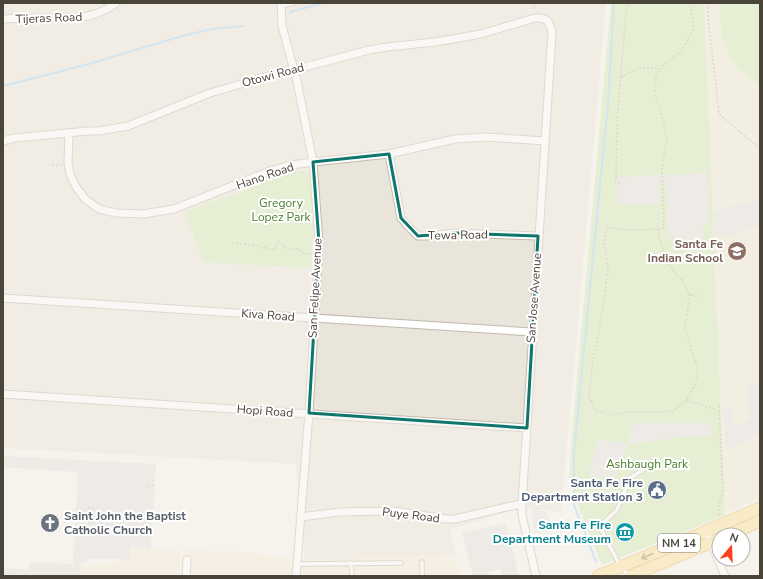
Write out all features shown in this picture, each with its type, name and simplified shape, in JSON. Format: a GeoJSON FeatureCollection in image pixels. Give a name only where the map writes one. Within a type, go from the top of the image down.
{"type":"FeatureCollection","features":[{"type":"Feature","properties":{"kind":"main road","name":"NM 14"},"geometry":{"type":"LineString","coordinates":[[598,576],[760,508]]}},
{"type":"Feature","properties":{"kind":"main road"},"geometry":{"type":"LineString","coordinates":[[746,527],[760,521]]}},
{"type":"Feature","properties":{"kind":"main road","name":"NM 14"},"geometry":{"type":"LineString","coordinates":[[630,576],[711,542]]}},
{"type":"Feature","properties":{"kind":"street","name":"Tijeras Road"},"geometry":{"type":"LineString","coordinates":[[3,19],[81,18],[106,10],[116,3]]}},
{"type":"Feature","properties":{"kind":"street","name":"San Felipe Avenue"},"geometry":{"type":"LineString","coordinates":[[281,5],[282,26],[297,81],[313,162],[319,242],[296,576]]}},
{"type":"Feature","properties":{"kind":"street","name":"Otowi Road"},"geometry":{"type":"LineString","coordinates":[[3,141],[14,138],[99,131],[128,126],[216,91],[286,71],[375,49],[441,41],[482,34],[535,18],[542,18],[546,20]]}},
{"type":"Feature","properties":{"kind":"street","name":"San Jose Avenue"},"geometry":{"type":"LineString","coordinates":[[536,576],[522,515],[522,504],[552,33],[546,20]]}},
{"type":"Feature","properties":{"kind":"street","name":"Hano Road"},"geometry":{"type":"LineString","coordinates":[[69,133],[68,163],[70,174],[76,187],[85,199],[99,209],[116,213],[143,214],[174,209],[277,169],[313,162],[389,154],[455,138],[486,137],[545,141]]}},
{"type":"Feature","properties":{"kind":"street","name":"Tewa Road"},"geometry":{"type":"LineString","coordinates":[[389,154],[401,218],[418,236],[455,233],[538,236]]}},
{"type":"Feature","properties":{"kind":"street","name":"Kiva Road"},"geometry":{"type":"LineString","coordinates":[[3,298],[532,332]]}},
{"type":"Feature","properties":{"kind":"street","name":"Hopi Road"},"geometry":{"type":"LineString","coordinates":[[3,394],[527,428]]}},
{"type":"Feature","properties":{"kind":"street","name":"Puye Road"},"geometry":{"type":"LineString","coordinates":[[300,517],[340,512],[393,511],[455,519],[522,504]]}},
{"type":"Feature","properties":{"kind":"street"},"geometry":{"type":"LineString","coordinates":[[706,531],[711,536]]}},
{"type":"Feature","properties":{"kind":"street"},"geometry":{"type":"LineString","coordinates":[[186,576],[187,560]]}},
{"type":"Feature","properties":{"kind":"lane"},"geometry":{"type":"LineString","coordinates":[[281,5],[294,3]]}},
{"type":"Feature","properties":{"kind":"lane"},"geometry":{"type":"LineString","coordinates":[[630,576],[621,567],[602,531],[604,522],[617,510],[630,478],[646,468]]}},
{"type":"Feature","properties":{"kind":"lane"},"geometry":{"type":"LineString","coordinates":[[296,564],[401,562]]}},
{"type":"Feature","properties":{"kind":"lane"},"geometry":{"type":"LineString","coordinates":[[422,562],[422,576]]}},
{"type":"Feature","properties":{"kind":"lane"},"geometry":{"type":"LineString","coordinates":[[351,563],[352,576]]}},
{"type":"Feature","properties":{"kind":"path"},"geometry":{"type":"LineString","coordinates":[[620,183],[616,182],[617,120],[627,3]]}},
{"type":"Feature","properties":{"kind":"path"},"geometry":{"type":"LineString","coordinates":[[690,3],[694,21],[693,29],[681,52],[662,66],[657,74],[654,85],[655,95],[663,120],[666,138],[662,166],[664,228],[633,230],[607,228],[604,244],[608,271],[601,321],[593,360],[589,394],[595,410],[612,415],[627,412],[673,410],[686,400],[696,383],[698,370],[686,329],[690,294]]}},
{"type":"Feature","properties":{"kind":"path"},"geometry":{"type":"LineString","coordinates":[[708,3],[708,17],[719,114],[760,149]]}},
{"type":"Feature","properties":{"kind":"path"},"geometry":{"type":"LineString","coordinates":[[621,77],[641,67],[660,70]]}},
{"type":"Feature","properties":{"kind":"path"},"geometry":{"type":"LineString","coordinates":[[52,165],[64,166]]}},
{"type":"Feature","properties":{"kind":"path"},"geometry":{"type":"LineString","coordinates":[[658,229],[659,238],[670,266],[681,280],[688,293],[697,297]]}},
{"type":"Feature","properties":{"kind":"path"},"geometry":{"type":"LineString","coordinates":[[232,242],[275,250],[276,244],[280,242],[288,249],[297,249],[304,253],[314,255]]}},
{"type":"Feature","properties":{"kind":"path"},"geometry":{"type":"LineString","coordinates":[[686,400],[715,409]]}},
{"type":"Feature","properties":{"kind":"path"},"geometry":{"type":"LineString","coordinates":[[719,406],[723,491],[718,509],[720,518]]}},
{"type":"Feature","properties":{"kind":"path"},"geometry":{"type":"LineString","coordinates":[[148,486],[156,485]]}},
{"type":"Feature","properties":{"kind":"path"},"geometry":{"type":"LineString","coordinates":[[88,508],[95,509]]}},
{"type":"Feature","properties":{"kind":"path"},"geometry":{"type":"LineString","coordinates":[[88,512],[95,513]]}},
{"type":"Feature","properties":{"kind":"path"},"geometry":{"type":"LineString","coordinates":[[88,517],[95,518]]}},
{"type":"Feature","properties":{"kind":"path"},"geometry":{"type":"LineString","coordinates":[[88,522],[95,523]]}},
{"type":"Feature","properties":{"kind":"path"},"geometry":{"type":"LineString","coordinates":[[88,527],[95,528]]}},
{"type":"Feature","properties":{"kind":"highlighted area"},"geometry":{"type":"Polygon","coordinates":[[[389,154],[401,218],[418,236],[455,233],[538,236],[527,428],[309,413],[319,242],[313,162],[389,154]]]}},
{"type":"Feature","properties":{"kind":"shaded area"},"geometry":{"type":"Polygon","coordinates":[[[3,3],[606,3],[561,512],[527,509],[513,510],[450,530],[457,557],[305,560],[296,464],[3,448],[3,3]]]}},
{"type":"Feature","properties":{"kind":"shaded area","name":"Santa Fe Indian School"},"geometry":{"type":"Polygon","coordinates":[[[704,3],[760,3],[760,498],[725,513],[704,3]]]}},
{"type":"Feature","properties":{"kind":"shaded area"},"geometry":{"type":"Polygon","coordinates":[[[708,173],[708,224],[702,227],[703,241],[686,245],[674,237],[668,237],[666,182],[659,182],[660,204],[617,205],[617,177],[708,173]]]}},
{"type":"Feature","properties":{"kind":"shaded area"},"geometry":{"type":"Polygon","coordinates":[[[760,199],[760,227],[732,235],[714,236],[714,211],[760,199]]]}},
{"type":"Feature","properties":{"kind":"shaded area"},"geometry":{"type":"Polygon","coordinates":[[[760,381],[760,436],[727,449],[723,409],[733,410],[734,426],[749,419],[748,385],[760,381]]]}},
{"type":"Feature","properties":{"kind":"shaded area"},"geometry":{"type":"Polygon","coordinates":[[[633,423],[712,423],[711,436],[680,437],[628,445],[614,481],[588,475],[598,439],[628,444],[633,423]]]}},
{"type":"Feature","properties":{"kind":"shaded area"},"geometry":{"type":"Polygon","coordinates":[[[3,456],[156,464],[151,549],[131,547],[130,560],[91,558],[81,565],[81,576],[3,576],[3,568],[29,570],[30,562],[73,564],[78,475],[76,472],[3,467],[3,456]]]}},
{"type":"Feature","properties":{"kind":"shaded area"},"geometry":{"type":"Polygon","coordinates":[[[532,510],[547,512],[552,531],[535,533],[531,513],[532,510]]]}},
{"type":"Feature","properties":{"kind":"shaded area"},"geometry":{"type":"Polygon","coordinates":[[[506,523],[519,576],[502,576],[500,569],[488,572],[489,576],[473,576],[462,533],[506,523]]]}},
{"type":"Feature","properties":{"kind":"shaded area"},"geometry":{"type":"Polygon","coordinates":[[[133,548],[181,550],[179,576],[82,576],[82,566],[129,561],[133,548]]]}},
{"type":"Feature","properties":{"kind":"shaded area"},"geometry":{"type":"Polygon","coordinates":[[[184,549],[252,553],[307,561],[454,554],[460,576],[183,576],[184,549]]]}},
{"type":"Feature","properties":{"kind":"green space","name":"Ashbaugh Park"},"geometry":{"type":"Polygon","coordinates":[[[611,3],[704,3],[725,515],[602,565],[569,482],[572,434],[611,3]]]}},
{"type":"Feature","properties":{"kind":"green space"},"geometry":{"type":"Polygon","coordinates":[[[720,3],[760,3],[760,82],[758,85],[735,65],[722,42],[720,3]]]}},
{"type":"Feature","properties":{"kind":"green space","name":"Gregory Lopez Park"},"geometry":{"type":"Polygon","coordinates":[[[301,170],[310,175],[313,228],[311,268],[204,262],[184,212],[301,170]]]}},
{"type":"Feature","properties":{"kind":"waterway"},"geometry":{"type":"LineString","coordinates":[[290,12],[323,3]]}},
{"type":"Feature","properties":{"kind":"waterway"},"geometry":{"type":"LineString","coordinates":[[596,562],[574,505],[574,453],[608,103],[614,3]]}},
{"type":"Feature","properties":{"kind":"waterway"},"geometry":{"type":"LineString","coordinates":[[3,86],[89,64],[182,36],[212,29],[243,26]]}},
{"type":"Feature","properties":{"kind":"place","name":"Santa Fe Indian School"},"geometry":{"type":"Point","coordinates":[737,251]}},
{"type":"Feature","properties":{"kind":"place","name":"Santa Fe Fire Department Station 3"},"geometry":{"type":"Point","coordinates":[657,490]}},
{"type":"Feature","properties":{"kind":"place","name":"Saint John the Baptist Catholic Church"},"geometry":{"type":"Point","coordinates":[50,523]}},
{"type":"Feature","properties":{"kind":"place","name":"Santa Fe Fire Department Museum"},"geometry":{"type":"Point","coordinates":[625,532]}}]}
